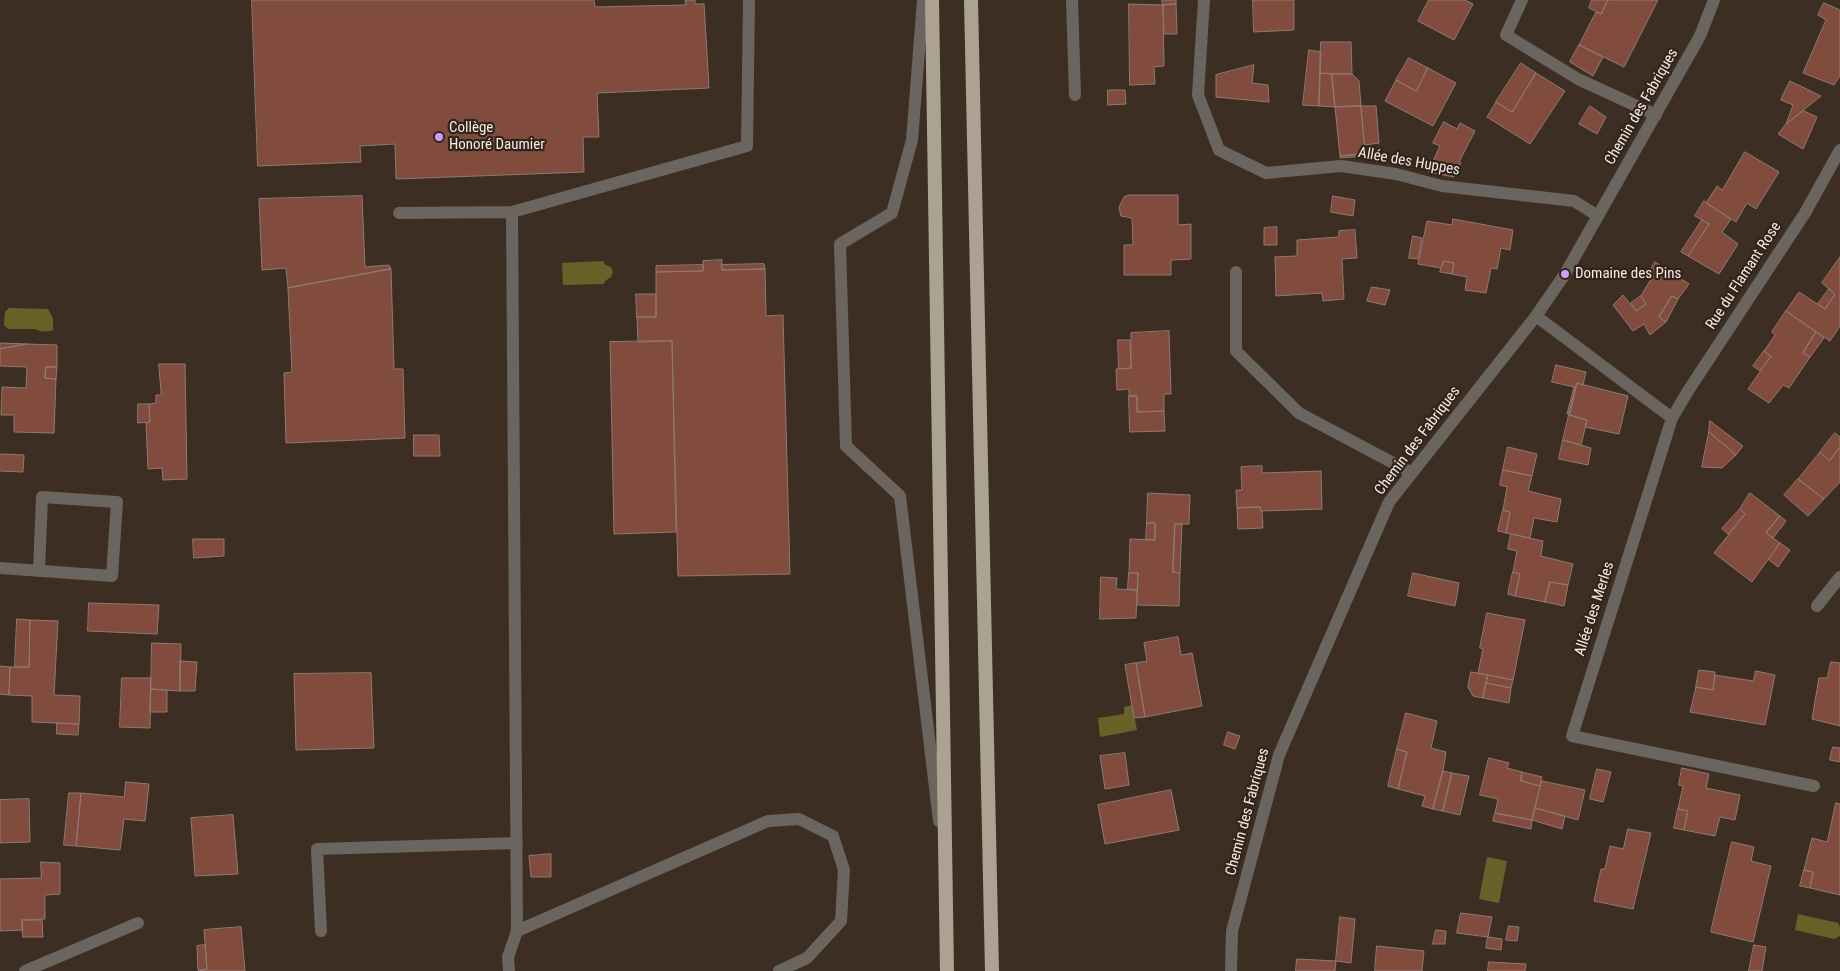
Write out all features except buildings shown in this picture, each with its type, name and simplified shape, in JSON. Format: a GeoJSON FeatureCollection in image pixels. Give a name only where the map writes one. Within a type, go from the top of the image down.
{"type":"FeatureCollection","features":[{"type":"Feature","properties":{"kind":"highway"},"geometry":{"type":"LineString","coordinates":[[932,0],[946,971]]}},
{"type":"Feature","properties":{"kind":"highway"},"geometry":{"type":"LineString","coordinates":[[971,0],[992,971]]}},
{"type":"Feature","properties":{"kind":"street"},"geometry":{"type":"LineString","coordinates":[[399,214],[512,212],[747,146],[749,0]]}},
{"type":"Feature","properties":{"kind":"street"},"geometry":{"type":"LineString","coordinates":[[923,0],[912,140],[892,213],[840,244],[840,254],[846,446],[900,496],[928,716],[946,883]]}},
{"type":"Feature","properties":{"kind":"street"},"geometry":{"type":"LineString","coordinates":[[1072,0],[1075,95]]}},
{"type":"Feature","properties":{"kind":"street","name":"Allée des Huppes"},"geometry":{"type":"LineString","coordinates":[[1204,0],[1198,95],[1219,150],[1266,173],[1341,166],[1396,174],[1442,186],[1574,201],[1598,216]]}},
{"type":"Feature","properties":{"kind":"street"},"geometry":{"type":"LineString","coordinates":[[1522,0],[1506,35],[1578,79],[1656,115]]}},
{"type":"Feature","properties":{"kind":"street","name":"Chemin des Fabriques"},"geometry":{"type":"LineString","coordinates":[[1231,971],[1232,931],[1278,755],[1389,502],[1536,316],[1565,274],[1700,36],[1714,0]]}},
{"type":"Feature","properties":{"kind":"street","name":"Rue du Flamant Rose"},"geometry":{"type":"LineString","coordinates":[[1672,418],[1805,213],[1840,150]]}},
{"type":"Feature","properties":{"kind":"street"},"geometry":{"type":"LineString","coordinates":[[509,971],[508,957],[517,932],[512,212]]}},
{"type":"Feature","properties":{"kind":"street"},"geometry":{"type":"LineString","coordinates":[[1236,272],[1236,351],[1299,413],[1412,473]]}},
{"type":"Feature","properties":{"kind":"street"},"geometry":{"type":"LineString","coordinates":[[1536,316],[1672,418]]}},
{"type":"Feature","properties":{"kind":"street","name":"Allée des Merles"},"geometry":{"type":"LineString","coordinates":[[1672,418],[1572,736],[1814,786]]}},
{"type":"Feature","properties":{"kind":"street"},"geometry":{"type":"LineString","coordinates":[[0,568],[39,571],[112,576],[117,502],[42,497],[39,571]]}},
{"type":"Feature","properties":{"kind":"street"},"geometry":{"type":"LineString","coordinates":[[1817,606],[1840,577]]}},
{"type":"Feature","properties":{"kind":"street"},"geometry":{"type":"LineString","coordinates":[[517,932],[768,821],[799,819],[833,836],[844,870],[841,922],[807,958],[780,971]]}},
{"type":"Feature","properties":{"kind":"street"},"geometry":{"type":"LineString","coordinates":[[321,931],[317,849],[517,843]]}},
{"type":"Feature","properties":{"kind":"street"},"geometry":{"type":"LineString","coordinates":[[25,971],[138,923]]}},
{"type":"Feature","properties":{"kind":"shaded area"},"geometry":{"type":"Polygon","coordinates":[[[604,261],[604,264],[611,267],[613,272],[604,284],[563,285],[562,263],[604,261]]]}},
{"type":"Feature","properties":{"kind":"shaded area"},"geometry":{"type":"Polygon","coordinates":[[[9,308],[48,309],[53,318],[53,330],[8,329],[4,325],[5,312],[9,308]]]}},
{"type":"Feature","properties":{"kind":"shaded area"},"geometry":{"type":"Polygon","coordinates":[[[1132,705],[1137,730],[1100,737],[1098,718],[1124,714],[1124,707],[1132,705]]]}},
{"type":"Feature","properties":{"kind":"shaded area"},"geometry":{"type":"Polygon","coordinates":[[[1487,857],[1507,861],[1499,903],[1479,899],[1487,857]]]}},
{"type":"Feature","properties":{"kind":"shaded area"},"geometry":{"type":"Polygon","coordinates":[[[1798,914],[1838,923],[1840,936],[1834,939],[1795,930],[1798,914]]]}},
{"type":"Feature","properties":{"kind":"place","name":"Collège Honoré Daumier"},"geometry":{"type":"Point","coordinates":[439,137]}},
{"type":"Feature","properties":{"kind":"place","name":"Domaine des Pins"},"geometry":{"type":"Point","coordinates":[1565,274]}}]}
